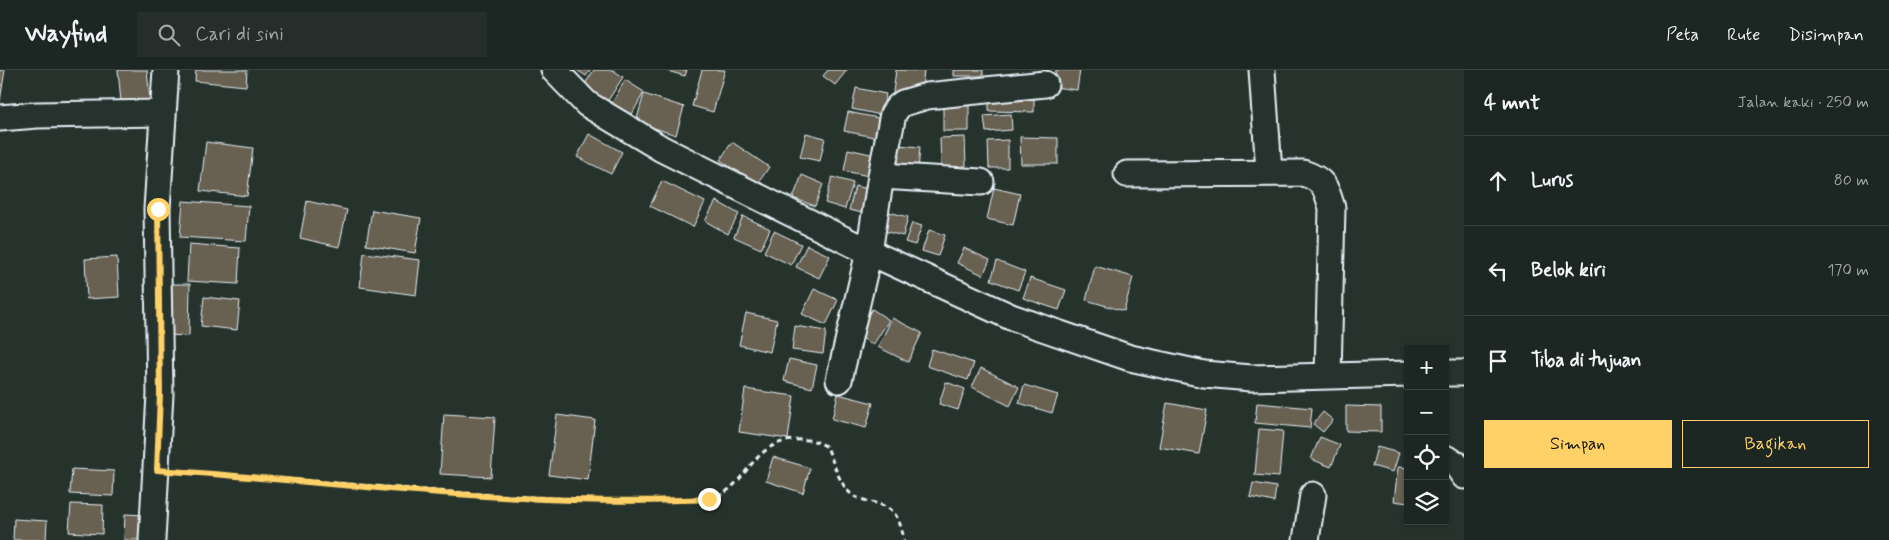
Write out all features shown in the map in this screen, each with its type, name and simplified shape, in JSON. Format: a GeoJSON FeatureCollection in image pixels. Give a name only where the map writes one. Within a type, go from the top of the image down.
{"type":"FeatureCollection","features":[{"type":"Feature","properties":{"kind":"street"},"geometry":{"type":"LineString","coordinates":[[152,540],[160,394],[158,209],[166,70]]}},
{"type":"Feature","properties":{"kind":"street"},"geometry":{"type":"LineString","coordinates":[[554,70],[587,104],[662,149],[869,252],[1012,317],[1130,358],[1204,374],[1252,378],[1404,376]]}},
{"type":"Feature","properties":{"kind":"street"},"geometry":{"type":"LineString","coordinates":[[1262,70],[1269,172]]}},
{"type":"Feature","properties":{"kind":"street"},"geometry":{"type":"LineString","coordinates":[[839,380],[869,252],[880,176],[893,114],[903,102],[926,96],[1045,84]]}},
{"type":"Feature","properties":{"kind":"street"},"geometry":{"type":"LineString","coordinates":[[0,118],[37,114],[163,113]]}},
{"type":"Feature","properties":{"kind":"street"},"geometry":{"type":"LineString","coordinates":[[1127,174],[1303,173],[1314,176],[1325,185],[1332,208],[1328,376]]}},
{"type":"Feature","properties":{"kind":"street"},"geometry":{"type":"LineString","coordinates":[[880,176],[981,182]]}},
{"type":"Feature","properties":{"kind":"street"},"geometry":{"type":"LineString","coordinates":[[1449,373],[1464,373]]}},
{"type":"Feature","properties":{"kind":"street"},"geometry":{"type":"LineString","coordinates":[[1449,460],[1456,463],[1464,475]]}},
{"type":"Feature","properties":{"kind":"street"},"geometry":{"type":"LineString","coordinates":[[1306,540],[1313,494]]}},
{"type":"Feature","properties":{"kind":"path"},"geometry":{"type":"LineString","coordinates":[[157,470],[402,490],[611,502],[709,499],[724,493],[735,484],[750,464],[765,449],[787,440],[811,439],[827,446],[840,477],[850,493],[855,497],[885,505],[891,509],[897,517],[904,540]]}},
{"type":"Feature","properties":{"kind":"building"},"geometry":{"type":"Polygon","coordinates":[[[0,70],[5,70],[0,101],[0,70]]]}},
{"type":"Feature","properties":{"kind":"building"},"geometry":{"type":"Polygon","coordinates":[[[118,70],[147,70],[150,100],[121,102],[118,70]]]}},
{"type":"Feature","properties":{"kind":"building"},"geometry":{"type":"Polygon","coordinates":[[[196,70],[247,70],[246,86],[195,81],[196,70]]]}},
{"type":"Feature","properties":{"kind":"building"},"geometry":{"type":"Polygon","coordinates":[[[577,70],[590,70],[586,76],[577,70]]]}},
{"type":"Feature","properties":{"kind":"building"},"geometry":{"type":"Polygon","coordinates":[[[594,70],[613,70],[623,77],[607,102],[583,87],[594,70]]]}},
{"type":"Feature","properties":{"kind":"building"},"geometry":{"type":"Polygon","coordinates":[[[664,70],[687,70],[685,76],[664,70]]]}},
{"type":"Feature","properties":{"kind":"building"},"geometry":{"type":"Polygon","coordinates":[[[702,70],[725,70],[713,112],[692,106],[702,70]]]}},
{"type":"Feature","properties":{"kind":"building"},"geometry":{"type":"Polygon","coordinates":[[[828,70],[847,70],[835,85],[823,76],[828,70]]]}},
{"type":"Feature","properties":{"kind":"building"},"geometry":{"type":"Polygon","coordinates":[[[896,70],[924,71],[921,96],[893,92],[896,70]]]}},
{"type":"Feature","properties":{"kind":"building"},"geometry":{"type":"Polygon","coordinates":[[[954,70],[983,70],[983,76],[954,76],[954,70]]]}},
{"type":"Feature","properties":{"kind":"building"},"geometry":{"type":"Polygon","coordinates":[[[1056,70],[1080,70],[1077,90],[1054,87],[1056,70]]]}},
{"type":"Feature","properties":{"kind":"building"},"geometry":{"type":"Polygon","coordinates":[[[625,80],[644,92],[630,118],[610,107],[625,80]]]}},
{"type":"Feature","properties":{"kind":"building"},"geometry":{"type":"Polygon","coordinates":[[[856,88],[886,94],[881,115],[852,109],[856,88]]]}},
{"type":"Feature","properties":{"kind":"building"},"geometry":{"type":"Polygon","coordinates":[[[644,94],[684,107],[676,135],[636,122],[644,94]]]}},
{"type":"Feature","properties":{"kind":"building"},"geometry":{"type":"Polygon","coordinates":[[[989,96],[1034,97],[1034,112],[989,111],[989,96]]]}},
{"type":"Feature","properties":{"kind":"building"},"geometry":{"type":"Polygon","coordinates":[[[943,104],[969,104],[969,131],[943,131],[943,104]]]}},
{"type":"Feature","properties":{"kind":"building"},"geometry":{"type":"Polygon","coordinates":[[[848,112],[883,119],[879,138],[844,131],[848,112]]]}},
{"type":"Feature","properties":{"kind":"building"},"geometry":{"type":"Polygon","coordinates":[[[1011,114],[1012,130],[986,132],[984,116],[1011,114]]]}},
{"type":"Feature","properties":{"kind":"building"},"geometry":{"type":"Polygon","coordinates":[[[806,133],[825,138],[820,161],[800,157],[806,133]]]}},
{"type":"Feature","properties":{"kind":"building"},"geometry":{"type":"Polygon","coordinates":[[[589,134],[622,152],[611,174],[577,157],[589,134]]]}},
{"type":"Feature","properties":{"kind":"building"},"geometry":{"type":"Polygon","coordinates":[[[965,137],[966,166],[941,168],[940,138],[965,137]]]}},
{"type":"Feature","properties":{"kind":"building"},"geometry":{"type":"Polygon","coordinates":[[[1020,137],[1058,138],[1058,164],[1021,164],[1020,137]]]}},
{"type":"Feature","properties":{"kind":"building"},"geometry":{"type":"Polygon","coordinates":[[[1008,140],[1008,168],[989,168],[988,141],[1008,140]]]}},
{"type":"Feature","properties":{"kind":"building"},"geometry":{"type":"Polygon","coordinates":[[[206,142],[253,148],[247,196],[200,191],[206,142]]]}},
{"type":"Feature","properties":{"kind":"building"},"geometry":{"type":"Polygon","coordinates":[[[732,142],[769,167],[757,185],[720,160],[732,142]]]}},
{"type":"Feature","properties":{"kind":"building"},"geometry":{"type":"Polygon","coordinates":[[[887,144],[920,147],[918,171],[885,169],[887,144]]]}},
{"type":"Feature","properties":{"kind":"building"},"geometry":{"type":"Polygon","coordinates":[[[848,149],[879,156],[874,177],[844,171],[848,149]]]}},
{"type":"Feature","properties":{"kind":"building"},"geometry":{"type":"Polygon","coordinates":[[[802,175],[823,184],[815,206],[793,198],[802,175]]]}},
{"type":"Feature","properties":{"kind":"building"},"geometry":{"type":"Polygon","coordinates":[[[832,177],[853,183],[845,209],[825,203],[832,177]]]}},
{"type":"Feature","properties":{"kind":"building"},"geometry":{"type":"Polygon","coordinates":[[[662,181],[705,202],[693,227],[650,206],[662,181]]]}},
{"type":"Feature","properties":{"kind":"building"},"geometry":{"type":"Polygon","coordinates":[[[855,186],[873,190],[867,214],[849,210],[855,186]]]}},
{"type":"Feature","properties":{"kind":"building"},"geometry":{"type":"Polygon","coordinates":[[[994,188],[1020,194],[1013,225],[987,219],[994,188]]]}},
{"type":"Feature","properties":{"kind":"building"},"geometry":{"type":"Polygon","coordinates":[[[183,201],[249,206],[246,241],[180,237],[183,201]]]}},
{"type":"Feature","properties":{"kind":"building"},"geometry":{"type":"Polygon","coordinates":[[[307,201],[347,210],[339,247],[300,238],[307,201]]]}},
{"type":"Feature","properties":{"kind":"building"},"geometry":{"type":"Polygon","coordinates":[[[716,201],[739,214],[728,234],[705,221],[716,201]]]}},
{"type":"Feature","properties":{"kind":"building"},"geometry":{"type":"Polygon","coordinates":[[[372,210],[421,218],[415,253],[366,245],[372,210]]]}},
{"type":"Feature","properties":{"kind":"building"},"geometry":{"type":"Polygon","coordinates":[[[889,212],[908,217],[903,236],[884,231],[889,212]]]}},
{"type":"Feature","properties":{"kind":"building"},"geometry":{"type":"Polygon","coordinates":[[[743,216],[770,229],[761,249],[734,237],[743,216]]]}},
{"type":"Feature","properties":{"kind":"building"},"geometry":{"type":"Polygon","coordinates":[[[912,223],[922,226],[915,245],[905,242],[912,223]]]}},
{"type":"Feature","properties":{"kind":"building"},"geometry":{"type":"Polygon","coordinates":[[[929,230],[945,235],[938,256],[922,251],[929,230]]]}},
{"type":"Feature","properties":{"kind":"building"},"geometry":{"type":"Polygon","coordinates":[[[774,231],[801,244],[791,265],[764,252],[774,231]]]}},
{"type":"Feature","properties":{"kind":"building"},"geometry":{"type":"Polygon","coordinates":[[[189,244],[240,248],[238,284],[187,281],[189,244]]]}},
{"type":"Feature","properties":{"kind":"building"},"geometry":{"type":"Polygon","coordinates":[[[807,245],[830,256],[819,278],[796,267],[807,245]]]}},
{"type":"Feature","properties":{"kind":"building"},"geometry":{"type":"Polygon","coordinates":[[[964,248],[990,260],[983,275],[957,263],[964,248]]]}},
{"type":"Feature","properties":{"kind":"building"},"geometry":{"type":"Polygon","coordinates":[[[364,253],[420,260],[416,295],[360,287],[364,253]]]}},
{"type":"Feature","properties":{"kind":"building"},"geometry":{"type":"Polygon","coordinates":[[[117,257],[119,297],[87,299],[85,259],[117,257]]]}},
{"type":"Feature","properties":{"kind":"building"},"geometry":{"type":"Polygon","coordinates":[[[997,261],[1025,272],[1018,290],[991,280],[997,261]]]}},
{"type":"Feature","properties":{"kind":"building"},"geometry":{"type":"Polygon","coordinates":[[[1095,266],[1133,277],[1124,311],[1086,300],[1095,266]]]}},
{"type":"Feature","properties":{"kind":"building"},"geometry":{"type":"Polygon","coordinates":[[[1030,278],[1066,290],[1059,310],[1023,298],[1030,278]]]}},
{"type":"Feature","properties":{"kind":"building"},"geometry":{"type":"Polygon","coordinates":[[[165,284],[190,284],[189,336],[165,335],[165,284]]]}},
{"type":"Feature","properties":{"kind":"building"},"geometry":{"type":"Polygon","coordinates":[[[814,289],[838,300],[826,325],[802,314],[814,289]]]}},
{"type":"Feature","properties":{"kind":"building"},"geometry":{"type":"Polygon","coordinates":[[[204,297],[240,301],[237,330],[201,326],[204,297]]]}},
{"type":"Feature","properties":{"kind":"building"},"geometry":{"type":"Polygon","coordinates":[[[872,309],[889,320],[873,345],[856,334],[872,309]]]}},
{"type":"Feature","properties":{"kind":"building"},"geometry":{"type":"Polygon","coordinates":[[[746,313],[777,320],[770,352],[739,345],[746,313]]]}},
{"type":"Feature","properties":{"kind":"building"},"geometry":{"type":"Polygon","coordinates":[[[892,318],[922,333],[908,362],[878,347],[892,318]]]}},
{"type":"Feature","properties":{"kind":"building"},"geometry":{"type":"Polygon","coordinates":[[[795,326],[826,331],[823,354],[792,350],[795,326]]]}},
{"type":"Feature","properties":{"kind":"building"},"geometry":{"type":"Polygon","coordinates":[[[932,349],[974,363],[968,380],[927,366],[932,349]]]}},
{"type":"Feature","properties":{"kind":"building"},"geometry":{"type":"Polygon","coordinates":[[[789,359],[817,365],[812,388],[784,381],[789,359]]]}},
{"type":"Feature","properties":{"kind":"building"},"geometry":{"type":"Polygon","coordinates":[[[981,368],[1019,387],[1010,406],[972,387],[981,368]]]}},
{"type":"Feature","properties":{"kind":"building"},"geometry":{"type":"Polygon","coordinates":[[[946,382],[965,389],[958,410],[939,404],[946,382]]]}},
{"type":"Feature","properties":{"kind":"building"},"geometry":{"type":"Polygon","coordinates":[[[1024,385],[1058,395],[1052,413],[1019,403],[1024,385]]]}},
{"type":"Feature","properties":{"kind":"building"},"geometry":{"type":"Polygon","coordinates":[[[745,389],[794,396],[788,439],[739,432],[745,389]]]}},
{"type":"Feature","properties":{"kind":"building"},"geometry":{"type":"Polygon","coordinates":[[[838,394],[873,403],[866,428],[832,419],[838,394]]]}},
{"type":"Feature","properties":{"kind":"building"},"geometry":{"type":"Polygon","coordinates":[[[1167,403],[1207,410],[1199,454],[1159,447],[1167,403]]]}},
{"type":"Feature","properties":{"kind":"building"},"geometry":{"type":"Polygon","coordinates":[[[1257,403],[1312,408],[1310,428],[1255,423],[1257,403]]]}},
{"type":"Feature","properties":{"kind":"building"},"geometry":{"type":"Polygon","coordinates":[[[1346,406],[1381,407],[1381,432],[1346,431],[1346,406]]]}},
{"type":"Feature","properties":{"kind":"building"},"geometry":{"type":"Polygon","coordinates":[[[1323,412],[1333,420],[1323,432],[1313,424],[1323,412]]]}},
{"type":"Feature","properties":{"kind":"building"},"geometry":{"type":"Polygon","coordinates":[[[444,414],[495,417],[491,477],[440,474],[444,414]]]}},
{"type":"Feature","properties":{"kind":"building"},"geometry":{"type":"Polygon","coordinates":[[[557,415],[595,420],[588,480],[549,475],[557,415]]]}},
{"type":"Feature","properties":{"kind":"building"},"geometry":{"type":"Polygon","coordinates":[[[1259,429],[1283,431],[1279,477],[1255,475],[1259,429]]]}},
{"type":"Feature","properties":{"kind":"building"},"geometry":{"type":"Polygon","coordinates":[[[1320,437],[1340,445],[1331,467],[1311,459],[1320,437]]]}},
{"type":"Feature","properties":{"kind":"building"},"geometry":{"type":"Polygon","coordinates":[[[1377,447],[1399,453],[1393,472],[1372,466],[1377,447]]]}},
{"type":"Feature","properties":{"kind":"building"},"geometry":{"type":"Polygon","coordinates":[[[773,457],[810,468],[803,493],[766,481],[773,457]]]}},
{"type":"Feature","properties":{"kind":"building"},"geometry":{"type":"Polygon","coordinates":[[[1398,467],[1404,468],[1404,502],[1394,501],[1398,467]]]}},
{"type":"Feature","properties":{"kind":"building"},"geometry":{"type":"Polygon","coordinates":[[[72,469],[114,471],[113,496],[70,494],[72,469]]]}},
{"type":"Feature","properties":{"kind":"building"},"geometry":{"type":"Polygon","coordinates":[[[1253,483],[1276,487],[1274,502],[1250,497],[1253,483]]]}},
{"type":"Feature","properties":{"kind":"building"},"geometry":{"type":"Polygon","coordinates":[[[71,504],[103,505],[102,534],[69,532],[71,504]]]}},
{"type":"Feature","properties":{"kind":"building"},"geometry":{"type":"Polygon","coordinates":[[[125,514],[145,515],[144,540],[124,540],[125,514]]]}},
{"type":"Feature","properties":{"kind":"building"},"geometry":{"type":"Polygon","coordinates":[[[14,519],[47,521],[46,540],[13,540],[14,519]]]}},
{"type":"Feature","properties":{"kind":"route"},"geometry":{"type":"LineString","coordinates":[[158,209],[157,262],[160,394],[157,470],[402,490],[611,502],[709,499]]}}]}
